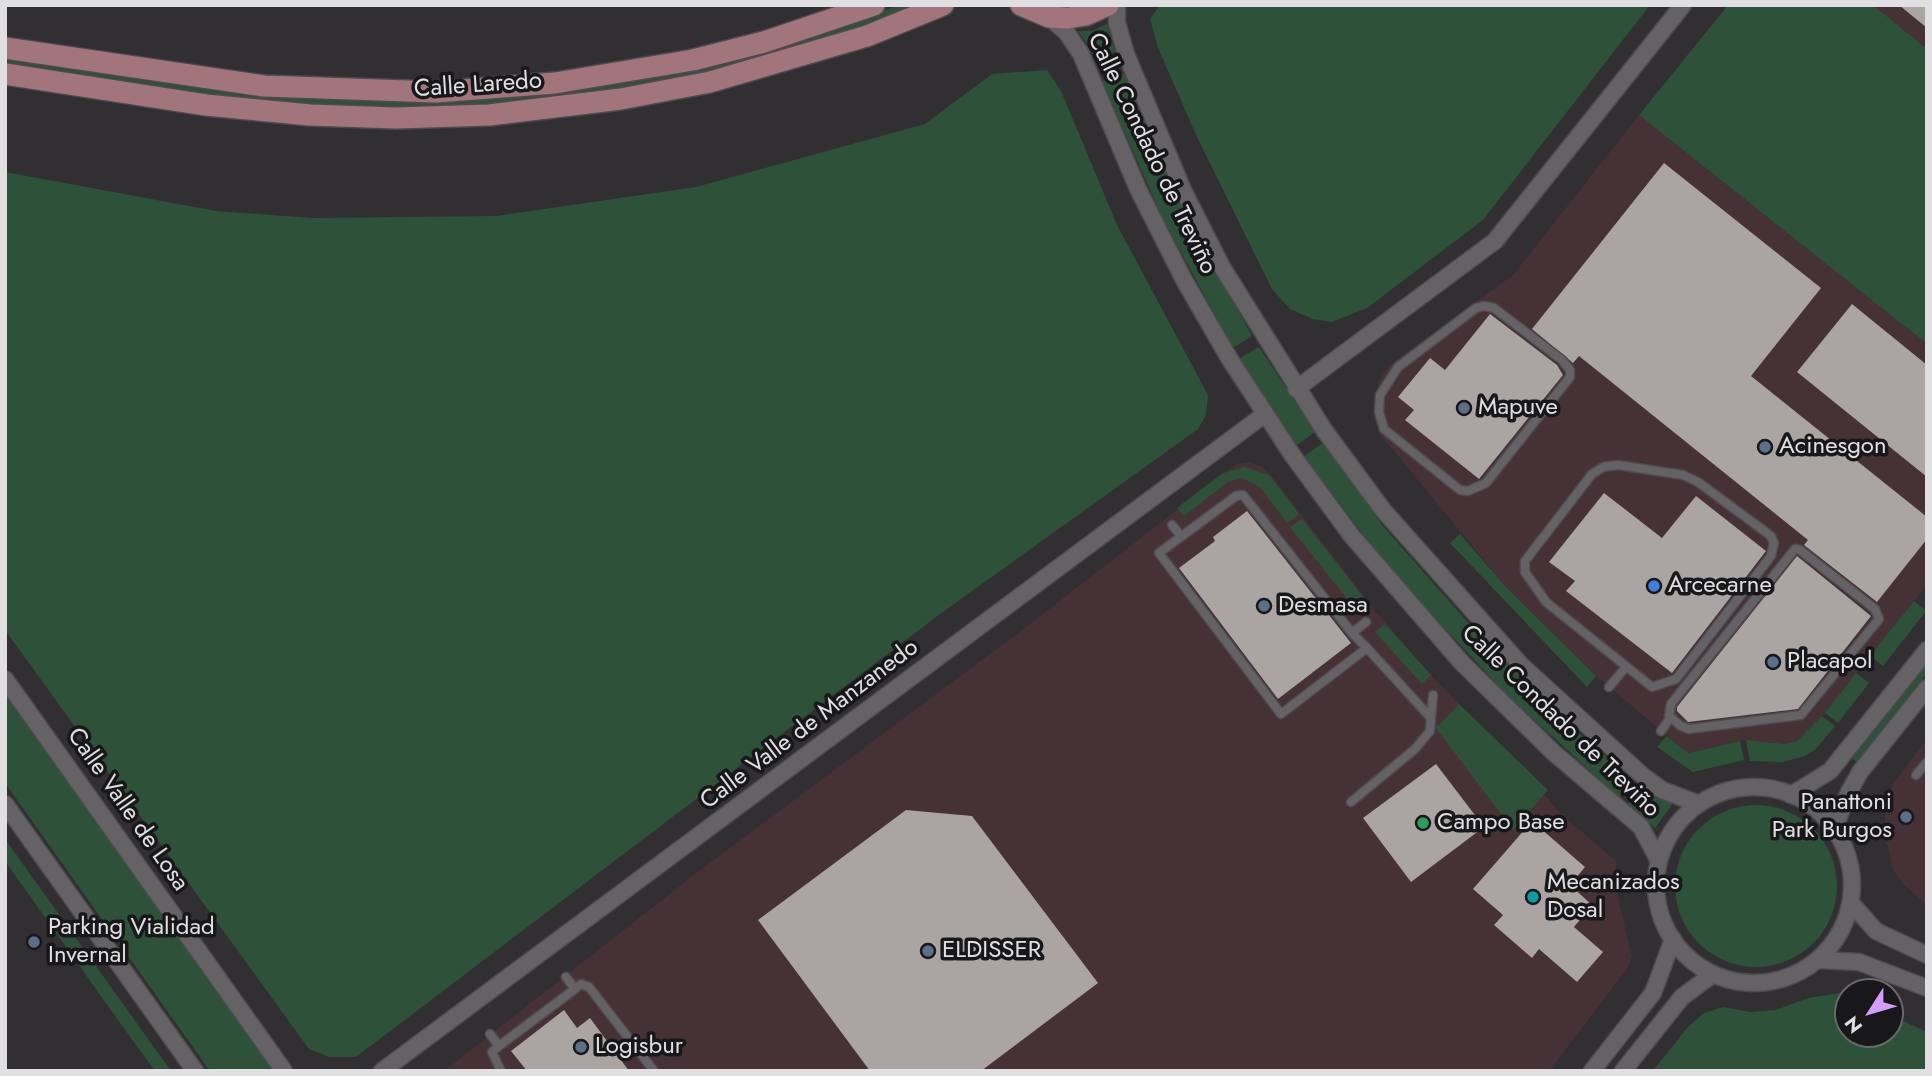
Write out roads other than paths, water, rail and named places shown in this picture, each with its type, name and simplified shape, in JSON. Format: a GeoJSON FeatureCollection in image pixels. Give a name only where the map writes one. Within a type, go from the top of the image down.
{"type":"FeatureCollection","features":[{"type":"Feature","properties":{"kind":"main road","name":"Calle Laredo"},"geometry":{"type":"LineString","coordinates":[[5,48],[264,86],[436,92],[555,83],[694,60],[764,41],[874,5]]}},
{"type":"Feature","properties":{"kind":"main road","name":"Calle Laredo"},"geometry":{"type":"LineString","coordinates":[[5,74],[206,105],[297,114],[396,118],[489,115],[621,99],[710,82],[867,36],[943,5]]}},
{"type":"Feature","properties":{"kind":"main road"},"geometry":{"type":"LineString","coordinates":[[1021,5],[1049,17],[1086,15],[1108,5]]}},
{"type":"Feature","properties":{"kind":"street","name":"Calle Condado de Treviño"},"geometry":{"type":"LineString","coordinates":[[1117,5],[1117,23],[1126,54],[1183,190],[1222,267],[1296,389],[1383,510],[1522,666],[1643,776],[1662,790],[1699,804]]}},
{"type":"Feature","properties":{"kind":"street"},"geometry":{"type":"LineString","coordinates":[[1296,389],[1495,241],[1683,5]]}},
{"type":"Feature","properties":{"kind":"street","name":"Calle Condado de Treviño"},"geometry":{"type":"LineString","coordinates":[[1049,17],[1067,33],[1081,54],[1152,218],[1215,334],[1265,414],[1338,517],[1400,594],[1462,663],[1518,720],[1641,827],[1659,861]]}},
{"type":"Feature","properties":{"kind":"street","name":"Calle Valle de Manzanedo"},"geometry":{"type":"LineString","coordinates":[[382,1071],[1265,414]]}},
{"type":"Feature","properties":{"kind":"street"},"geometry":{"type":"LineString","coordinates":[[1791,795],[1830,771],[1927,650]]}},
{"type":"Feature","properties":{"kind":"street","name":"Calle Valle de Losa"},"geometry":{"type":"LineString","coordinates":[[5,679],[284,1071]]}},
{"type":"Feature","properties":{"kind":"street"},"geometry":{"type":"LineString","coordinates":[[1835,829],[1860,772],[1927,688]]}},
{"type":"Feature","properties":{"kind":"street"},"geometry":{"type":"LineString","coordinates":[[1751,787],[1791,795],[1822,815],[1835,829],[1845,850],[1851,872],[1851,904],[1844,925],[1818,960],[1788,978],[1771,982],[1739,982],[1713,974],[1690,959],[1673,939],[1661,915],[1657,888],[1659,861],[1668,839],[1681,820],[1699,804],[1723,792],[1751,787]]}},
{"type":"Feature","properties":{"kind":"street"},"geometry":{"type":"LineString","coordinates":[[5,804],[195,1071]]}},
{"type":"Feature","properties":{"kind":"street"},"geometry":{"type":"LineString","coordinates":[[1851,904],[1876,932],[1927,956]]}},
{"type":"Feature","properties":{"kind":"street"},"geometry":{"type":"LineString","coordinates":[[1592,1071],[1653,993],[1673,939]]}},
{"type":"Feature","properties":{"kind":"street"},"geometry":{"type":"LineString","coordinates":[[1818,960],[1858,962],[1927,988]]}},
{"type":"Feature","properties":{"kind":"street"},"geometry":{"type":"LineString","coordinates":[[1623,1071],[1682,997],[1713,974]]}},
{"type":"Feature","properties":{"kind":"lane"},"geometry":{"type":"LineString","coordinates":[[1476,308],[1494,308],[1562,360],[1570,370],[1570,377],[1486,482],[1468,491],[1460,490],[1384,429],[1379,412],[1380,395],[1398,367],[1460,316],[1476,308]]}},
{"type":"Feature","properties":{"kind":"lane"},"geometry":{"type":"LineString","coordinates":[[1618,465],[1683,475],[1698,482],[1771,536],[1774,543],[1771,556],[1676,679],[1652,687],[1626,667],[1546,602],[1525,572],[1525,561],[1592,474],[1603,467],[1618,465]]}},
{"type":"Feature","properties":{"kind":"lane"},"geometry":{"type":"LineString","coordinates":[[1367,648],[1281,714],[1159,553],[1236,496],[1242,495],[1352,633],[1367,648],[1431,718]]}},
{"type":"Feature","properties":{"kind":"lane"},"geometry":{"type":"LineString","coordinates":[[1172,524],[1181,536]]}},
{"type":"Feature","properties":{"kind":"lane"},"geometry":{"type":"LineString","coordinates":[[1661,731],[1671,717],[1671,704],[1795,549],[1800,550],[1875,609],[1879,620],[1796,718],[1689,729],[1671,717]]}},
{"type":"Feature","properties":{"kind":"lane"},"geometry":{"type":"LineString","coordinates":[[1352,633],[1366,622]]}},
{"type":"Feature","properties":{"kind":"lane"},"geometry":{"type":"LineString","coordinates":[[1850,654],[1863,665]]}},
{"type":"Feature","properties":{"kind":"lane"},"geometry":{"type":"LineString","coordinates":[[1609,687],[1626,667]]}},
{"type":"Feature","properties":{"kind":"lane"},"geometry":{"type":"LineString","coordinates":[[1351,802],[1415,749],[1430,731],[1433,695]]}},
{"type":"Feature","properties":{"kind":"lane"},"geometry":{"type":"LineString","coordinates":[[1916,775],[1927,762]]}},
{"type":"Feature","properties":{"kind":"lane"},"geometry":{"type":"LineString","coordinates":[[566,977],[575,989]]}},
{"type":"Feature","properties":{"kind":"lane"},"geometry":{"type":"LineString","coordinates":[[501,1071],[492,1052],[581,984],[589,987],[654,1071]]}},
{"type":"Feature","properties":{"kind":"lane"},"geometry":{"type":"LineString","coordinates":[[490,1034],[499,1046]]}},
{"type":"Feature","properties":{"kind":"place","name":"Mapuve"},"geometry":{"type":"Point","coordinates":[1464,408]}},
{"type":"Feature","properties":{"kind":"place","name":"Acinesgon"},"geometry":{"type":"Point","coordinates":[1765,447]}},
{"type":"Feature","properties":{"kind":"place","name":"Arcecarne"},"geometry":{"type":"Point","coordinates":[1654,586]}},
{"type":"Feature","properties":{"kind":"place","name":"Desmasa"},"geometry":{"type":"Point","coordinates":[1264,606]}},
{"type":"Feature","properties":{"kind":"place","name":"Placapol"},"geometry":{"type":"Point","coordinates":[1773,662]}},
{"type":"Feature","properties":{"kind":"place","name":"Panattoni Park Burgos"},"geometry":{"type":"Point","coordinates":[1906,817]}},
{"type":"Feature","properties":{"kind":"place","name":"Campo Base"},"geometry":{"type":"Point","coordinates":[1423,823]}},
{"type":"Feature","properties":{"kind":"place","name":"Mecanizados Dosal"},"geometry":{"type":"Point","coordinates":[1533,897]}},
{"type":"Feature","properties":{"kind":"place","name":"Parking Vialidad Invernal"},"geometry":{"type":"Point","coordinates":[34,942]}},
{"type":"Feature","properties":{"kind":"place","name":"ELDISSER"},"geometry":{"type":"Point","coordinates":[928,951]}},
{"type":"Feature","properties":{"kind":"place","name":"Logisbur"},"geometry":{"type":"Point","coordinates":[581,1047]}}]}
